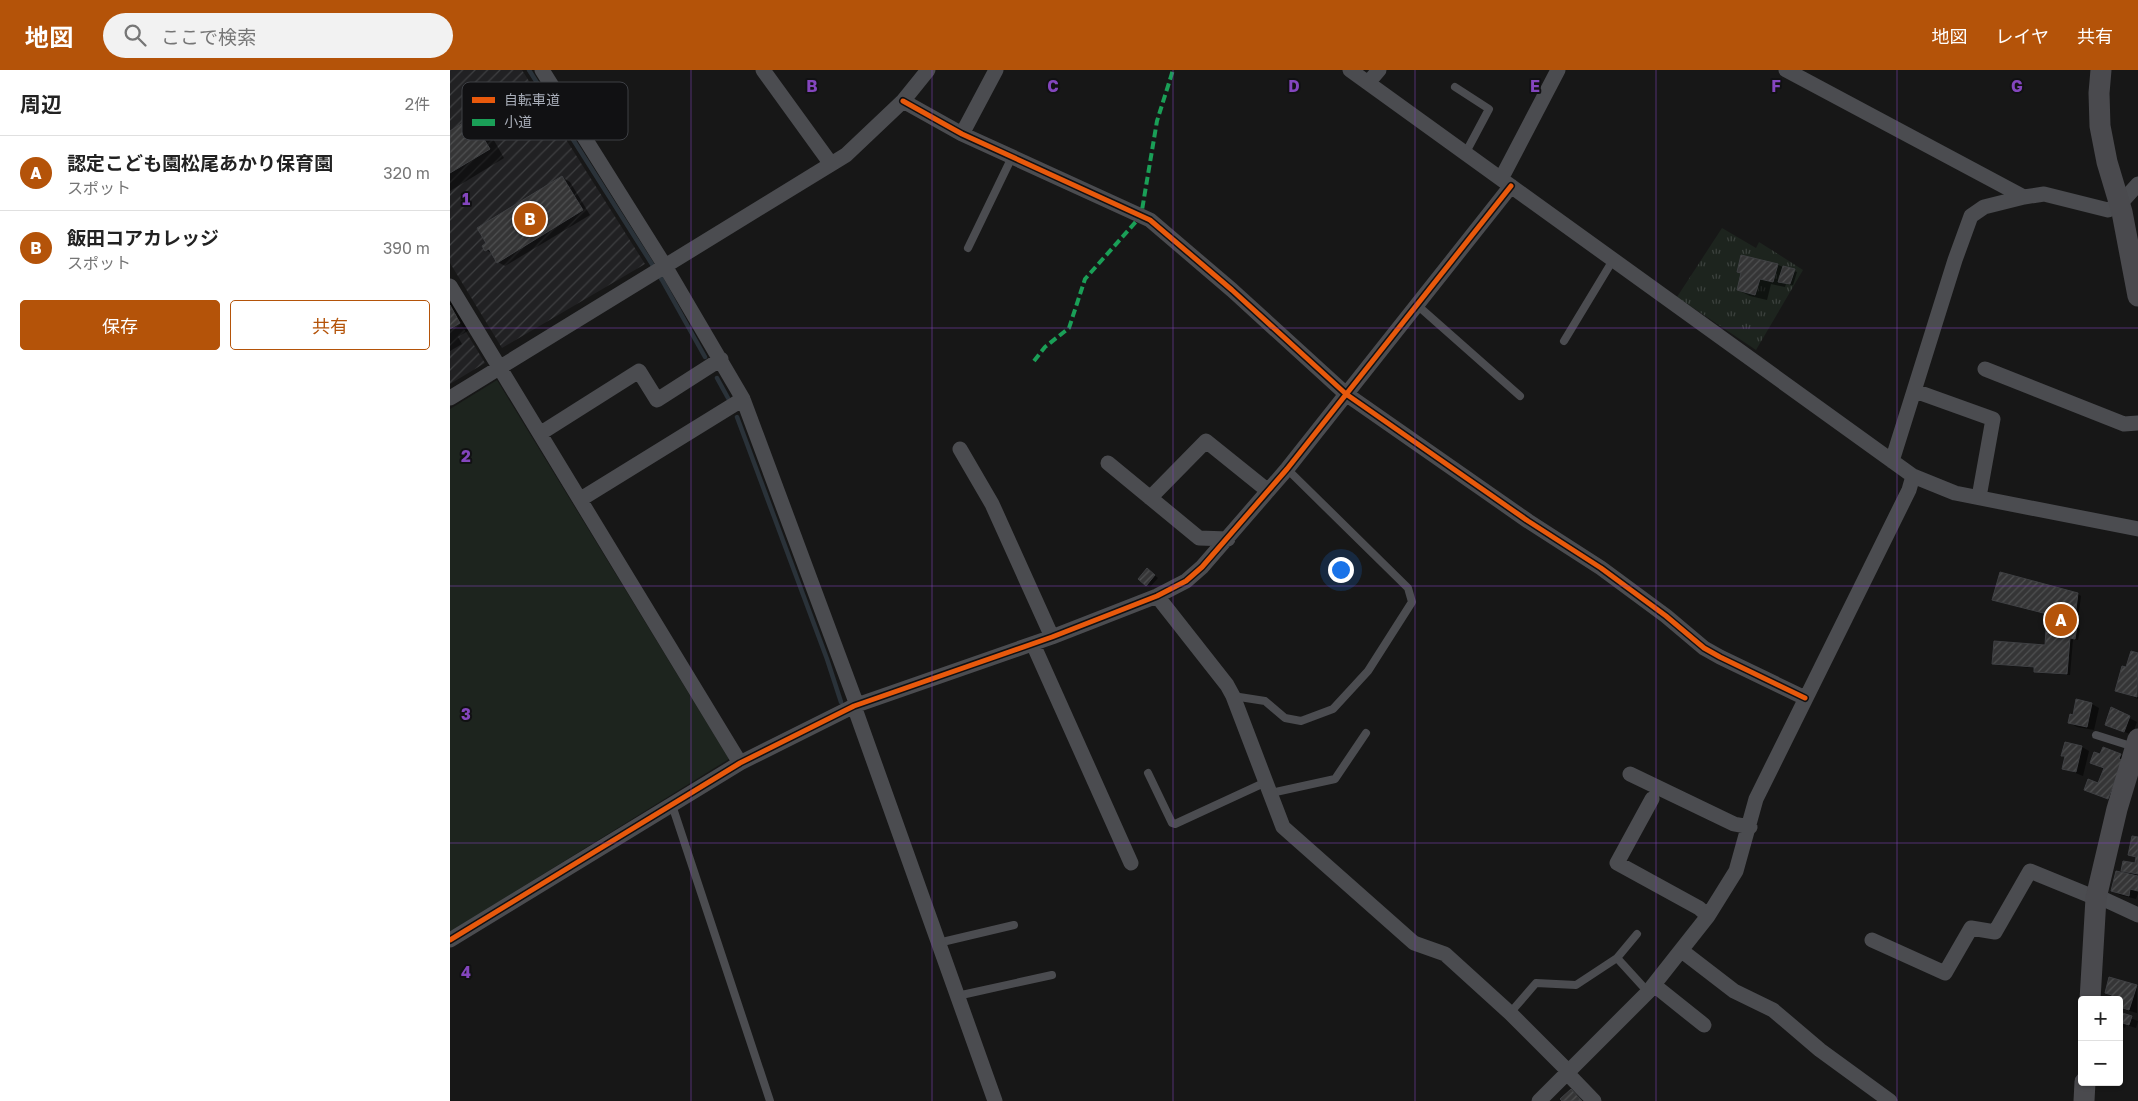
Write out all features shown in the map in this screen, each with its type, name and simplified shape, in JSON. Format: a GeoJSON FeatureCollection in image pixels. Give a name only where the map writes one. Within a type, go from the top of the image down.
{"type":"FeatureCollection","features":[{"type":"Feature","properties":{"kind":"main road"},"geometry":{"type":"LineString","coordinates":[[2101,70],[2099,93],[2100,126],[2107,162],[2120,204],[2138,296]]}},
{"type":"Feature","properties":{"kind":"main road"},"geometry":{"type":"LineString","coordinates":[[2090,996],[2096,897],[2117,810],[2137,743]]}},
{"type":"Feature","properties":{"kind":"main road"},"geometry":{"type":"LineString","coordinates":[[2084,1101],[2085,1086]]}},
{"type":"Feature","properties":{"kind":"street"},"geometry":{"type":"LineString","coordinates":[[542,70],[549,82]]}},
{"type":"Feature","properties":{"kind":"street"},"geometry":{"type":"LineString","coordinates":[[763,70],[831,164]]}},
{"type":"Feature","properties":{"kind":"street"},"geometry":{"type":"LineString","coordinates":[[450,398],[846,155],[903,102],[928,70]]}},
{"type":"Feature","properties":{"kind":"street"},"geometry":{"type":"LineString","coordinates":[[962,134],[996,70]]}},
{"type":"Feature","properties":{"kind":"street"},"geometry":{"type":"LineString","coordinates":[[1350,70],[1913,476],[1955,492],[2138,528]]}},
{"type":"Feature","properties":{"kind":"street"},"geometry":{"type":"LineString","coordinates":[[1368,83],[1378,70]]}},
{"type":"Feature","properties":{"kind":"street"},"geometry":{"type":"LineString","coordinates":[[450,940],[740,764],[855,706],[1052,637],[1157,596],[1192,576],[1228,538],[1287,469],[1417,305],[1506,183],[1558,70]]}},
{"type":"Feature","properties":{"kind":"street"},"geometry":{"type":"LineString","coordinates":[[1786,70],[2024,197]]}},
{"type":"Feature","properties":{"kind":"street"},"geometry":{"type":"LineString","coordinates":[[903,102],[962,134],[1150,220],[1232,290],[1346,394],[1528,521],[1601,568],[1666,616],[1704,648],[1805,698]]}},
{"type":"Feature","properties":{"kind":"street"},"geometry":{"type":"LineString","coordinates":[[583,140],[659,269],[721,359],[743,399],[855,706],[995,1101]]}},
{"type":"Feature","properties":{"kind":"street"},"geometry":{"type":"LineString","coordinates":[[1892,461],[1955,260],[1971,216],[1984,208],[2024,197],[2044,194],[2108,210],[2120,204],[2138,184]]}},
{"type":"Feature","properties":{"kind":"street"},"geometry":{"type":"LineString","coordinates":[[450,286],[581,499],[740,764]]}},
{"type":"Feature","properties":{"kind":"street"},"geometry":{"type":"LineString","coordinates":[[540,433],[639,371],[657,400],[721,359]]}},
{"type":"Feature","properties":{"kind":"street"},"geometry":{"type":"LineString","coordinates":[[1985,369],[2124,424],[2138,423]]}},
{"type":"Feature","properties":{"kind":"street"},"geometry":{"type":"LineString","coordinates":[[1915,391],[1993,419],[1978,497]]}},
{"type":"Feature","properties":{"kind":"street"},"geometry":{"type":"LineString","coordinates":[[581,499],[743,399]]}},
{"type":"Feature","properties":{"kind":"street"},"geometry":{"type":"LineString","coordinates":[[1150,498],[1206,441],[1268,491]]}},
{"type":"Feature","properties":{"kind":"street"},"geometry":{"type":"LineString","coordinates":[[960,448],[992,504],[1052,637]]}},
{"type":"Feature","properties":{"kind":"street"},"geometry":{"type":"LineString","coordinates":[[1108,463],[1199,538],[1228,538]]}},
{"type":"Feature","properties":{"kind":"street"},"geometry":{"type":"LineString","coordinates":[[1539,1101],[1651,988],[1708,916],[1736,871],[1750,827],[1756,799],[1909,490],[1913,476]]}},
{"type":"Feature","properties":{"kind":"street"},"geometry":{"type":"LineString","coordinates":[[1157,596],[1227,685],[1233,696],[1283,827],[1414,943],[1445,954],[1510,1013],[1594,1101]]}},
{"type":"Feature","properties":{"kind":"street"},"geometry":{"type":"LineString","coordinates":[[1033,644],[1132,863]]}},
{"type":"Feature","properties":{"kind":"street"},"geometry":{"type":"LineString","coordinates":[[1630,774],[1734,824],[1750,827]]}},
{"type":"Feature","properties":{"kind":"street"},"geometry":{"type":"LineString","coordinates":[[1652,799],[1617,863],[1699,908],[1708,916]]}},
{"type":"Feature","properties":{"kind":"street"},"geometry":{"type":"LineString","coordinates":[[1872,940],[1945,974],[1971,928],[1995,932],[2030,872],[2138,915]]}},
{"type":"Feature","properties":{"kind":"street"},"geometry":{"type":"LineString","coordinates":[[1682,951],[1734,991],[1773,1010],[1820,1050],[1890,1101]]}},
{"type":"Feature","properties":{"kind":"street"},"geometry":{"type":"LineString","coordinates":[[1651,988],[1704,1026]]}},
{"type":"Feature","properties":{"kind":"lane"},"geometry":{"type":"LineString","coordinates":[[1455,87],[1490,109],[1465,154]]}},
{"type":"Feature","properties":{"kind":"lane"},"geometry":{"type":"LineString","coordinates":[[968,248],[1012,157]]}},
{"type":"Feature","properties":{"kind":"lane"},"geometry":{"type":"LineString","coordinates":[[1564,341],[1613,260]]}},
{"type":"Feature","properties":{"kind":"lane"},"geometry":{"type":"LineString","coordinates":[[1417,305],[1520,396]]}},
{"type":"Feature","properties":{"kind":"lane"},"geometry":{"type":"LineString","coordinates":[[1233,696],[1265,701],[1285,718],[1301,721],[1334,709],[1368,671],[1412,602],[1408,588],[1287,469]]}},
{"type":"Feature","properties":{"kind":"lane"},"geometry":{"type":"LineString","coordinates":[[1148,773],[1172,823],[1175,824],[1268,788],[1335,779],[1366,734]]}},
{"type":"Feature","properties":{"kind":"lane"},"geometry":{"type":"LineString","coordinates":[[2096,735],[2137,743]]}},
{"type":"Feature","properties":{"kind":"lane"},"geometry":{"type":"LineString","coordinates":[[672,805],[770,1101]]}},
{"type":"Feature","properties":{"kind":"lane"},"geometry":{"type":"LineString","coordinates":[[938,943],[1014,925]]}},
{"type":"Feature","properties":{"kind":"lane"},"geometry":{"type":"LineString","coordinates":[[1510,1013],[1536,983],[1576,985],[1616,958],[1637,934]]}},
{"type":"Feature","properties":{"kind":"lane"},"geometry":{"type":"LineString","coordinates":[[1616,958],[1651,988]]}},
{"type":"Feature","properties":{"kind":"lane"},"geometry":{"type":"LineString","coordinates":[[957,996],[1052,975]]}},
{"type":"Feature","properties":{"kind":"shaded area"},"geometry":{"type":"Polygon","coordinates":[[[450,70],[522,70],[530,82],[462,82],[462,140],[566,140],[645,264],[502,348],[450,263],[450,70]]]}},
{"type":"Feature","properties":{"kind":"shaded area"},"geometry":{"type":"Polygon","coordinates":[[[450,306],[485,363],[450,384],[450,306]]]}},
{"type":"Feature","properties":{"kind":"green space"},"geometry":{"type":"Polygon","coordinates":[[[1722,228],[1756,248],[1759,242],[1803,270],[1756,350],[1677,297],[1722,228]]]}},
{"type":"Feature","properties":{"kind":"green space"},"geometry":{"type":"Polygon","coordinates":[[[497,380],[729,759],[450,932],[450,409],[497,380]]]}},
{"type":"Feature","properties":{"kind":"building"},"geometry":{"type":"Polygon","coordinates":[[[462,124],[462,140],[484,140],[490,149],[450,173],[450,131],[462,124]]]}},
{"type":"Feature","properties":{"kind":"building"},"geometry":{"type":"Polygon","coordinates":[[[562,176],[583,210],[497,263],[489,249],[485,251],[482,246],[486,243],[477,228],[562,176]]]}},
{"type":"Feature","properties":{"kind":"building"},"geometry":{"type":"Polygon","coordinates":[[[1741,255],[1778,264],[1773,282],[1760,279],[1755,295],[1737,290],[1741,273],[1737,272],[1741,255]]]}},
{"type":"Feature","properties":{"kind":"building"},"geometry":{"type":"Polygon","coordinates":[[[1783,266],[1795,269],[1790,284],[1778,282],[1783,266]]]}},
{"type":"Feature","properties":{"kind":"building"},"geometry":{"type":"Polygon","coordinates":[[[450,305],[460,323],[450,329],[450,305]]]}},
{"type":"Feature","properties":{"kind":"building"},"geometry":{"type":"Polygon","coordinates":[[[1147,568],[1155,575],[1146,586],[1138,579],[1147,568]]]}},
{"type":"Feature","properties":{"kind":"building"},"geometry":{"type":"Polygon","coordinates":[[[2000,572],[2078,593],[2074,625],[2077,626],[2075,639],[2070,638],[2067,674],[2034,672],[2034,667],[1992,664],[1994,641],[2045,645],[2047,614],[1992,600],[2000,572]]]}},
{"type":"Feature","properties":{"kind":"building"},"geometry":{"type":"Polygon","coordinates":[[[2131,651],[2138,653],[2137,697],[2115,691],[2122,666],[2126,667],[2131,651]]]}},
{"type":"Feature","properties":{"kind":"building"},"geometry":{"type":"Polygon","coordinates":[[[2076,699],[2092,703],[2087,727],[2068,723],[2070,714],[2073,715],[2076,699]]]}},
{"type":"Feature","properties":{"kind":"building"},"geometry":{"type":"Polygon","coordinates":[[[2111,707],[2130,716],[2124,732],[2105,725],[2111,707]]]}},
{"type":"Feature","properties":{"kind":"building"},"geometry":{"type":"Polygon","coordinates":[[[2065,742],[2082,746],[2076,772],[2062,769],[2065,756],[2061,756],[2065,742]]]}},
{"type":"Feature","properties":{"kind":"building"},"geometry":{"type":"Polygon","coordinates":[[[2103,747],[2121,754],[2119,759],[2123,760],[2108,799],[2084,790],[2088,779],[2098,783],[2104,768],[2090,763],[2094,752],[2100,754],[2103,747]]]}},
{"type":"Feature","properties":{"kind":"building"},"geometry":{"type":"Polygon","coordinates":[[[2132,836],[2138,837],[2138,874],[2121,871],[2123,861],[2135,863],[2136,857],[2128,855],[2132,836]]]}},
{"type":"Feature","properties":{"kind":"building"},"geometry":{"type":"Polygon","coordinates":[[[2116,871],[2138,876],[2138,891],[2130,889],[2129,896],[2111,891],[2116,871]]]}},
{"type":"Feature","properties":{"kind":"building"},"geometry":{"type":"Polygon","coordinates":[[[2109,977],[2137,985],[2129,1010],[2123,1008],[2123,996],[2112,996],[2105,993],[2109,977]]]}},
{"type":"Feature","properties":{"kind":"building"},"geometry":{"type":"Polygon","coordinates":[[[2123,1013],[2132,1016],[2129,1025],[2123,1023],[2123,1013]]]}},
{"type":"Feature","properties":{"kind":"building"},"geometry":{"type":"Polygon","coordinates":[[[1571,1089],[1582,1101],[1562,1101],[1560,1099],[1571,1089]]]}},
{"type":"Feature","properties":{"kind":"waterway"},"geometry":{"type":"LineString","coordinates":[[529,70],[537,82]]}},
{"type":"Feature","properties":{"kind":"waterway"},"geometry":{"type":"LineString","coordinates":[[573,140],[662,280],[705,357]]}},
{"type":"Feature","properties":{"kind":"waterway"},"geometry":{"type":"LineString","coordinates":[[717,378],[728,398]]}},
{"type":"Feature","properties":{"kind":"waterway"},"geometry":{"type":"LineString","coordinates":[[737,417],[827,659],[841,702]]}},
{"type":"Feature","properties":{"kind":"marked path"},"geometry":{"type":"LineString","coordinates":[[1034,361],[1045,347],[1069,328],[1085,279],[1141,216],[1157,121],[1173,70]]}},
{"type":"Feature","properties":{"kind":"cycle path"},"geometry":{"type":"LineString","coordinates":[[903,101],[962,134],[1150,220],[1232,290],[1346,394],[1528,521],[1601,568],[1666,616],[1704,648],[1805,698]]}},
{"type":"Feature","properties":{"kind":"cycle path"},"geometry":{"type":"LineString","coordinates":[[450,940],[740,763],[854,706],[1052,637],[1157,596],[1186,581],[1202,567],[1287,469],[1511,186]]}},
{"type":"Feature","properties":{"kind":"place","name":"飯田コアカレッジ"},"geometry":{"type":"Point","coordinates":[530,219]}},
{"type":"Feature","properties":{"kind":"place","name":"認定こども園松尾あかり保育園"},"geometry":{"type":"Point","coordinates":[2061,620]}}]}
